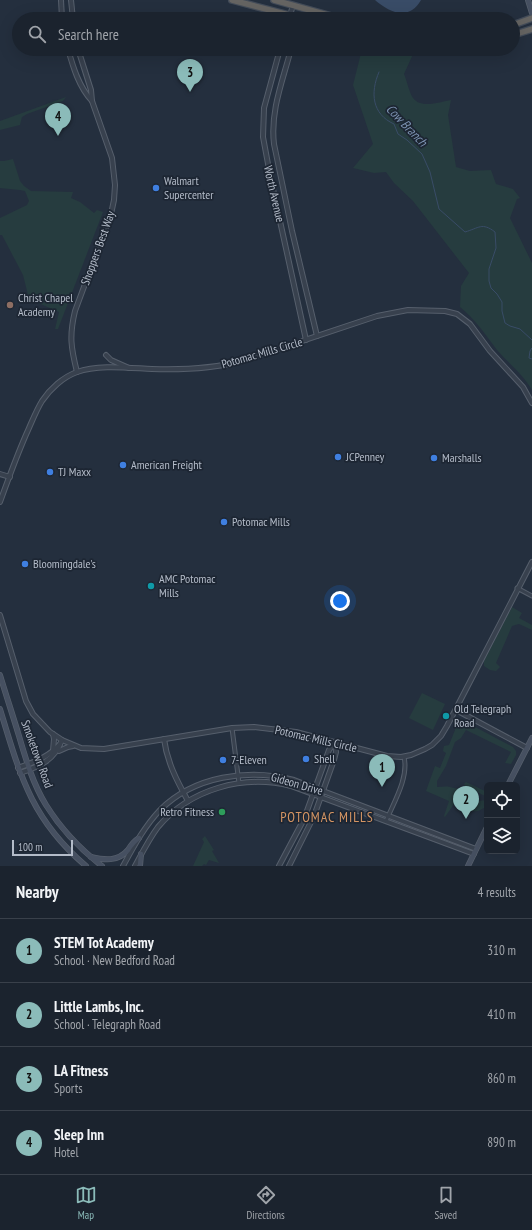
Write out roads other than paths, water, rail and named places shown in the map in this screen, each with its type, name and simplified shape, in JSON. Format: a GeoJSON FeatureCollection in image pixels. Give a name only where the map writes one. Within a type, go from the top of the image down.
{"type":"FeatureCollection","features":[{"type":"Feature","properties":{"kind":"highway"},"geometry":{"type":"LineString","coordinates":[[232,0],[272,12]]}},
{"type":"Feature","properties":{"kind":"highway"},"geometry":{"type":"LineString","coordinates":[[274,0],[317,12]]}},
{"type":"Feature","properties":{"kind":"highway"},"geometry":{"type":"LineString","coordinates":[[520,22],[532,18]]}},
{"type":"Feature","properties":{"kind":"highway"},"geometry":{"type":"LineString","coordinates":[[520,33],[532,29]]}},
{"type":"Feature","properties":{"kind":"main road"},"geometry":{"type":"LineString","coordinates":[[528,0],[532,12]]}},
{"type":"Feature","properties":{"kind":"main road","name":"Smoketown Road"},"geometry":{"type":"LineString","coordinates":[[0,674],[28,764],[39,792],[52,814],[69,836],[102,866]]}},
{"type":"Feature","properties":{"kind":"main road","name":"Smoketown Road"},"geometry":{"type":"LineString","coordinates":[[0,709],[18,768],[31,798],[47,825],[64,846],[86,866]]}},
{"type":"Feature","properties":{"kind":"main road"},"geometry":{"type":"LineString","coordinates":[[510,782],[532,738]]}},
{"type":"Feature","properties":{"kind":"main road"},"geometry":{"type":"LineString","coordinates":[[468,866],[484,833]]}},
{"type":"Feature","properties":{"kind":"main road"},"geometry":{"type":"LineString","coordinates":[[91,857],[104,860],[116,858],[125,854],[139,838]]}},
{"type":"Feature","properties":{"kind":"main road"},"geometry":{"type":"LineString","coordinates":[[140,866],[141,854]]}},
{"type":"Feature","properties":{"kind":"street"},"geometry":{"type":"LineString","coordinates":[[61,0],[62,12]]}},
{"type":"Feature","properties":{"kind":"street"},"geometry":{"type":"LineString","coordinates":[[71,0],[72,12]]}},
{"type":"Feature","properties":{"kind":"street"},"geometry":{"type":"LineString","coordinates":[[291,12],[293,5]]}},
{"type":"Feature","properties":{"kind":"street"},"geometry":{"type":"LineString","coordinates":[[303,8],[303,12]]}},
{"type":"Feature","properties":{"kind":"street","name":"Shoppers Best Way"},"geometry":{"type":"LineString","coordinates":[[70,56],[81,86],[92,102]]}},
{"type":"Feature","properties":{"kind":"street","name":"Shoppers Best Way"},"geometry":{"type":"LineString","coordinates":[[77,372],[71,343],[72,321],[111,214],[115,196],[115,177],[112,158],[92,102],[91,90],[80,56]]}},
{"type":"Feature","properties":{"kind":"street","name":"Worth Avenue"},"geometry":{"type":"LineString","coordinates":[[278,56],[264,108],[263,137],[306,340]]}},
{"type":"Feature","properties":{"kind":"street","name":"Worth Avenue"},"geometry":{"type":"LineString","coordinates":[[289,56],[275,109],[273,134],[290,223],[317,336]]}},
{"type":"Feature","properties":{"kind":"street","name":"Potomac Mills Circle"},"geometry":{"type":"LineString","coordinates":[[0,502],[22,444],[42,401],[56,385],[77,372],[101,368],[186,369],[217,366],[242,361],[376,316],[395,312],[419,310],[451,312],[463,317],[490,351],[525,389],[532,403]]}},
{"type":"Feature","properties":{"kind":"street"},"geometry":{"type":"LineString","coordinates":[[106,355],[112,360],[131,368]]}},
{"type":"Feature","properties":{"kind":"street"},"geometry":{"type":"LineString","coordinates":[[0,474],[10,477]]}},
{"type":"Feature","properties":{"kind":"street","name":"Potomac Mills Circle"},"geometry":{"type":"LineString","coordinates":[[0,615],[26,701],[38,720],[53,734],[76,747],[94,750],[104,749],[232,728],[254,727],[282,729],[387,756],[404,757],[418,753],[432,745],[441,736],[456,710],[532,562]]}},
{"type":"Feature","properties":{"kind":"street"},"geometry":{"type":"LineString","coordinates":[[518,588],[532,596]]}},
{"type":"Feature","properties":{"kind":"street"},"geometry":{"type":"LineString","coordinates":[[456,710],[527,748]]}},
{"type":"Feature","properties":{"kind":"street"},"geometry":{"type":"LineString","coordinates":[[232,728],[239,783]]}},
{"type":"Feature","properties":{"kind":"street"},"geometry":{"type":"LineString","coordinates":[[53,734],[56,751]]}},
{"type":"Feature","properties":{"kind":"street"},"geometry":{"type":"LineString","coordinates":[[164,739],[168,760],[188,801]]}},
{"type":"Feature","properties":{"kind":"street"},"geometry":{"type":"LineString","coordinates":[[20,773],[30,770],[45,762],[56,751],[62,740]]}},
{"type":"Feature","properties":{"kind":"street"},"geometry":{"type":"LineString","coordinates":[[279,866],[298,833],[329,751],[335,742]]}},
{"type":"Feature","properties":{"kind":"street"},"geometry":{"type":"LineString","coordinates":[[289,866],[308,828],[323,790],[336,752],[335,742]]}},
{"type":"Feature","properties":{"kind":"street"},"geometry":{"type":"LineString","coordinates":[[18,768],[56,751],[68,747],[76,747]]}},
{"type":"Feature","properties":{"kind":"street"},"geometry":{"type":"LineString","coordinates":[[386,821],[405,773],[404,757]]}},
{"type":"Feature","properties":{"kind":"street","name":"Gideon Drive"},"geometry":{"type":"LineString","coordinates":[[123,866],[139,838],[160,810],[183,792],[206,782],[238,775],[257,774],[284,778],[323,790],[476,849]]}},
{"type":"Feature","properties":{"kind":"street","name":"Gideon Drive"},"geometry":{"type":"LineString","coordinates":[[134,866],[153,834],[162,823],[188,801],[205,792],[222,786],[239,783],[273,782],[291,786],[474,854]]}},
{"type":"Feature","properties":{"kind":"water"},"geometry":{"type":"Polygon","coordinates":[[[375,0],[421,0],[416,7],[408,12],[396,12],[381,5],[375,0]]]}},
{"type":"Feature","properties":{"kind":"waterway","name":"Cow Branch"},"geometry":{"type":"LineString","coordinates":[[379,72],[374,88],[377,109],[381,115],[394,124],[398,134],[422,154],[430,172],[439,209],[465,232],[480,227],[487,227],[495,232],[496,248],[489,269],[489,281],[491,288],[502,302],[502,311],[505,323],[520,329],[532,340]]}},
{"type":"Feature","properties":{"kind":"waterway","name":"Cow Branch"},"geometry":{"type":"LineString","coordinates":[[532,348],[529,358],[532,359]]}},
{"type":"Feature","properties":{"kind":"place","name":"LA Fitness"},"geometry":{"type":"Point","coordinates":[190,92]}},
{"type":"Feature","properties":{"kind":"place","name":"Sleep Inn"},"geometry":{"type":"Point","coordinates":[58,136]}},
{"type":"Feature","properties":{"kind":"place","name":"Walmart Supercenter"},"geometry":{"type":"Point","coordinates":[156,188]}},
{"type":"Feature","properties":{"kind":"place","name":"Christ Chapel Academy"},"geometry":{"type":"Point","coordinates":[10,305]}},
{"type":"Feature","properties":{"kind":"place","name":"JCPenney"},"geometry":{"type":"Point","coordinates":[338,457]}},
{"type":"Feature","properties":{"kind":"place","name":"Marshalls"},"geometry":{"type":"Point","coordinates":[434,458]}},
{"type":"Feature","properties":{"kind":"place","name":"American Freight"},"geometry":{"type":"Point","coordinates":[123,465]}},
{"type":"Feature","properties":{"kind":"place","name":"TJ Maxx"},"geometry":{"type":"Point","coordinates":[50,472]}},
{"type":"Feature","properties":{"kind":"place","name":"Potomac Mills"},"geometry":{"type":"Point","coordinates":[224,522]}},
{"type":"Feature","properties":{"kind":"place","name":"Bloomingdale's"},"geometry":{"type":"Point","coordinates":[25,564]}},
{"type":"Feature","properties":{"kind":"place","name":"AMC Potomac Mills"},"geometry":{"type":"Point","coordinates":[151,586]}},
{"type":"Feature","properties":{"kind":"place","name":"Old Telegraph Road"},"geometry":{"type":"Point","coordinates":[446,716]}},
{"type":"Feature","properties":{"kind":"place","name":"Shell"},"geometry":{"type":"Point","coordinates":[306,759]}},
{"type":"Feature","properties":{"kind":"place","name":"7-Eleven"},"geometry":{"type":"Point","coordinates":[223,760]}},
{"type":"Feature","properties":{"kind":"place","name":"STEM Tot Academy"},"geometry":{"type":"Point","coordinates":[382,787]}},
{"type":"Feature","properties":{"kind":"place","name":"Retro Fitness"},"geometry":{"type":"Point","coordinates":[222,812]}},
{"type":"Feature","properties":{"kind":"place","name":"Little Lambs, Inc."},"geometry":{"type":"Point","coordinates":[466,819]}},
{"type":"Feature","properties":{"kind":"district","name":"POTOMAC MILLS"},"geometry":{"type":"Point","coordinates":[327,817]}}]}
